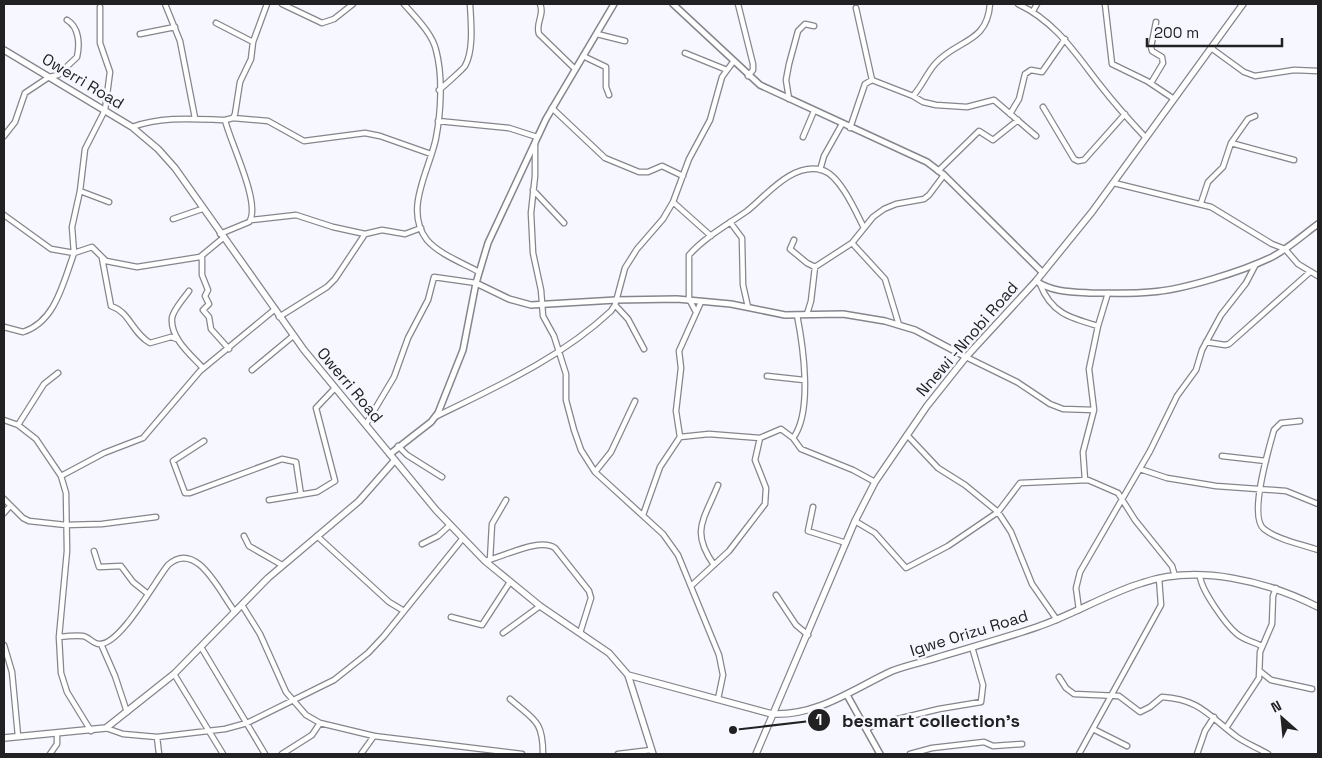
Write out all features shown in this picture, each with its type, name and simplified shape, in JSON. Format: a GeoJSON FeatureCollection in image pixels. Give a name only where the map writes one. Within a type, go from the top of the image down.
{"type":"FeatureCollection","features":[{"type":"Feature","properties":{"kind":"main road","name":"Nnewi -Nnobi Road"},"geometry":{"type":"LineString","coordinates":[[756,754],[855,521],[875,482],[907,435],[966,357],[1038,282],[1042,272],[1114,183],[1243,4]]}},
{"type":"Feature","properties":{"kind":"main road","name":"Owerri Road"},"geometry":{"type":"LineString","coordinates":[[4,50],[132,127],[166,158],[279,317],[335,388],[450,525],[510,582],[540,606],[617,660],[628,675],[652,752]]}},
{"type":"Feature","properties":{"kind":"main road"},"geometry":{"type":"LineString","coordinates":[[4,738],[91,731],[106,728],[174,674],[282,565],[359,501],[395,460]]}},
{"type":"Feature","properties":{"kind":"main road","name":"Igwe Orizu Road"},"geometry":{"type":"LineString","coordinates":[[628,675],[772,714],[804,711],[847,695],[893,671],[1057,620],[1126,588],[1159,578],[1200,576],[1241,580],[1276,588],[1318,607]]}},
{"type":"Feature","properties":{"kind":"street"},"geometry":{"type":"LineString","coordinates":[[165,4],[175,26],[195,118]]}},
{"type":"Feature","properties":{"kind":"street"},"geometry":{"type":"LineString","coordinates":[[233,118],[240,82],[250,59],[253,42],[267,4]]}},
{"type":"Feature","properties":{"kind":"street"},"geometry":{"type":"LineString","coordinates":[[282,4],[322,23],[334,19],[353,4]]}},
{"type":"Feature","properties":{"kind":"street"},"geometry":{"type":"LineString","coordinates":[[404,4],[433,42],[438,57],[438,121],[431,154],[418,197],[421,228],[427,239],[435,247],[479,272]]}},
{"type":"Feature","properties":{"kind":"street"},"geometry":{"type":"LineString","coordinates":[[439,90],[462,69],[466,62],[469,48],[470,4]]}},
{"type":"Feature","properties":{"kind":"street"},"geometry":{"type":"LineString","coordinates":[[540,4],[542,13],[537,28],[539,34],[575,69]]}},
{"type":"Feature","properties":{"kind":"street"},"geometry":{"type":"LineString","coordinates":[[436,417],[460,356],[476,283],[488,243],[536,138],[614,4]]}},
{"type":"Feature","properties":{"kind":"street"},"geometry":{"type":"LineString","coordinates":[[674,4],[748,76],[760,85],[927,162],[944,175],[1042,272]]}},
{"type":"Feature","properties":{"kind":"street"},"geometry":{"type":"LineString","coordinates":[[738,4],[753,64],[753,70],[748,76]]}},
{"type":"Feature","properties":{"kind":"street"},"geometry":{"type":"LineString","coordinates":[[913,96],[940,59],[970,40],[987,23],[990,4]]}},
{"type":"Feature","properties":{"kind":"street"},"geometry":{"type":"LineString","coordinates":[[1018,4],[1033,12],[1065,39],[1146,138]]}},
{"type":"Feature","properties":{"kind":"street"},"geometry":{"type":"LineString","coordinates":[[1033,12],[1037,4]]}},
{"type":"Feature","properties":{"kind":"street"},"geometry":{"type":"LineString","coordinates":[[1105,4],[1108,44],[1112,64],[1151,84],[1174,99]]}},
{"type":"Feature","properties":{"kind":"street"},"geometry":{"type":"LineString","coordinates":[[4,327],[23,332],[44,320],[57,298],[74,253],[72,227],[80,192],[85,149],[104,110],[110,72],[100,43],[100,7]]}},
{"type":"Feature","properties":{"kind":"street"},"geometry":{"type":"LineString","coordinates":[[856,8],[872,80]]}},
{"type":"Feature","properties":{"kind":"street"},"geometry":{"type":"LineString","coordinates":[[4,136],[15,122],[26,93],[49,77],[58,75],[77,57],[78,36],[73,26],[67,20]]}},
{"type":"Feature","properties":{"kind":"street"},"geometry":{"type":"LineString","coordinates":[[1151,84],[1163,63],[1162,57],[1152,50],[1151,47],[1156,22]]}},
{"type":"Feature","properties":{"kind":"street"},"geometry":{"type":"LineString","coordinates":[[216,23],[253,42]]}},
{"type":"Feature","properties":{"kind":"street"},"geometry":{"type":"LineString","coordinates":[[789,99],[786,80],[796,37],[805,24],[814,26]]}},
{"type":"Feature","properties":{"kind":"street"},"geometry":{"type":"LineString","coordinates":[[140,34],[175,26]]}},
{"type":"Feature","properties":{"kind":"street"},"geometry":{"type":"LineString","coordinates":[[597,34],[625,41]]}},
{"type":"Feature","properties":{"kind":"street"},"geometry":{"type":"LineString","coordinates":[[1010,114],[1019,99],[1026,74],[1031,70],[1042,72],[1065,39]]}},
{"type":"Feature","properties":{"kind":"street"},"geometry":{"type":"LineString","coordinates":[[1211,48],[1244,72],[1255,76],[1294,70],[1318,71]]}},
{"type":"Feature","properties":{"kind":"street"},"geometry":{"type":"LineString","coordinates":[[685,53],[727,70]]}},
{"type":"Feature","properties":{"kind":"street"},"geometry":{"type":"LineString","coordinates":[[583,56],[606,67],[606,86],[609,95]]}},
{"type":"Feature","properties":{"kind":"street"},"geometry":{"type":"LineString","coordinates":[[390,454],[436,417],[516,377],[560,352],[606,315],[616,302],[625,268],[637,249],[663,219],[672,202],[695,146],[707,127],[720,84],[727,70],[734,62]]}},
{"type":"Feature","properties":{"kind":"street"},"geometry":{"type":"LineString","coordinates":[[850,128],[864,84],[872,80],[913,96],[923,102],[936,105],[967,107],[991,99],[1036,136]]}},
{"type":"Feature","properties":{"kind":"street"},"geometry":{"type":"LineString","coordinates":[[1043,107],[1074,158],[1078,161],[1084,160],[1125,114]]}},
{"type":"Feature","properties":{"kind":"street"},"geometry":{"type":"LineString","coordinates":[[552,108],[605,158],[639,172],[648,172],[662,166],[683,176]]}},
{"type":"Feature","properties":{"kind":"street"},"geometry":{"type":"LineString","coordinates":[[803,136],[814,111]]}},
{"type":"Feature","properties":{"kind":"street"},"geometry":{"type":"LineString","coordinates":[[1201,203],[1208,182],[1223,167],[1231,143],[1248,119],[1255,116]]}},
{"type":"Feature","properties":{"kind":"street"},"geometry":{"type":"LineString","coordinates":[[132,127],[152,121],[195,118],[225,120],[233,118],[268,121],[304,141],[365,133],[380,136],[431,154]]}},
{"type":"Feature","properties":{"kind":"street"},"geometry":{"type":"LineString","coordinates":[[225,120],[248,189],[252,206],[251,220]]}},
{"type":"Feature","properties":{"kind":"street"},"geometry":{"type":"LineString","coordinates":[[938,171],[979,131],[992,140],[1018,120]]}},
{"type":"Feature","properties":{"kind":"street"},"geometry":{"type":"LineString","coordinates":[[438,121],[509,128],[536,138]]}},
{"type":"Feature","properties":{"kind":"street"},"geometry":{"type":"LineString","coordinates":[[820,170],[824,156],[842,124]]}},
{"type":"Feature","properties":{"kind":"street"},"geometry":{"type":"LineString","coordinates":[[536,138],[531,213],[533,253],[540,283],[543,316],[560,352],[566,374],[566,400],[572,424],[582,450],[595,472],[643,515],[672,546],[691,586],[723,670],[718,699]]}},
{"type":"Feature","properties":{"kind":"street"},"geometry":{"type":"LineString","coordinates":[[1231,143],[1294,160]]}},
{"type":"Feature","properties":{"kind":"street"},"geometry":{"type":"LineString","coordinates":[[696,312],[689,300],[689,255],[710,236],[782,180],[801,172],[820,170],[828,174],[845,192],[864,228]]}},
{"type":"Feature","properties":{"kind":"street"},"geometry":{"type":"LineString","coordinates":[[815,267],[852,243],[864,228],[884,209],[896,204],[924,199],[944,175]]}},
{"type":"Feature","properties":{"kind":"street"},"geometry":{"type":"LineString","coordinates":[[1114,183],[1201,203],[1272,244],[1286,249],[1298,264],[1318,276]]}},
{"type":"Feature","properties":{"kind":"street"},"geometry":{"type":"LineString","coordinates":[[534,190],[564,223]]}},
{"type":"Feature","properties":{"kind":"street"},"geometry":{"type":"LineString","coordinates":[[80,192],[109,202]]}},
{"type":"Feature","properties":{"kind":"street"},"geometry":{"type":"LineString","coordinates":[[672,202],[710,236]]}},
{"type":"Feature","properties":{"kind":"street"},"geometry":{"type":"LineString","coordinates":[[173,219],[202,209]]}},
{"type":"Feature","properties":{"kind":"street"},"geometry":{"type":"LineString","coordinates":[[4,215],[51,249],[74,253],[92,247],[106,261],[129,267],[202,256],[221,236],[251,220],[296,215],[333,227],[365,234],[382,230],[406,234],[421,228]]}},
{"type":"Feature","properties":{"kind":"street"},"geometry":{"type":"LineString","coordinates":[[730,222],[742,238],[743,285],[748,308]]}},
{"type":"Feature","properties":{"kind":"street"},"geometry":{"type":"LineString","coordinates":[[1038,282],[1057,290],[1108,293],[1163,291],[1257,263],[1286,249],[1318,224]]}},
{"type":"Feature","properties":{"kind":"street"},"geometry":{"type":"LineString","coordinates":[[279,317],[327,287],[339,273],[365,234]]}},
{"type":"Feature","properties":{"kind":"street"},"geometry":{"type":"LineString","coordinates":[[794,240],[790,249],[815,267]]}},
{"type":"Feature","properties":{"kind":"street"},"geometry":{"type":"LineString","coordinates":[[852,243],[885,279],[899,325]]}},
{"type":"Feature","properties":{"kind":"street"},"geometry":{"type":"LineString","coordinates":[[202,256],[202,270],[208,290],[206,296],[209,304],[203,310],[209,317],[211,329],[228,348]]}},
{"type":"Feature","properties":{"kind":"street"},"geometry":{"type":"LineString","coordinates":[[102,258],[111,306],[124,312],[131,325],[150,343],[171,337],[177,339]]}},
{"type":"Feature","properties":{"kind":"street"},"geometry":{"type":"LineString","coordinates":[[1079,610],[1076,597],[1077,580],[1122,497],[1140,469],[1172,403],[1196,370],[1206,342],[1221,315],[1252,274],[1257,263]]}},
{"type":"Feature","properties":{"kind":"street"},"geometry":{"type":"LineString","coordinates":[[807,314],[811,301],[815,267]]}},
{"type":"Feature","properties":{"kind":"street"},"geometry":{"type":"LineString","coordinates":[[1206,342],[1229,344],[1310,272]]}},
{"type":"Feature","properties":{"kind":"street"},"geometry":{"type":"LineString","coordinates":[[366,424],[394,377],[408,338],[428,300],[434,277],[476,283],[520,304],[542,306],[689,300],[785,315],[843,314],[899,325],[915,330],[1017,382],[1050,404],[1063,409],[1094,410]]}},
{"type":"Feature","properties":{"kind":"street"},"geometry":{"type":"LineString","coordinates":[[1038,282],[1047,301],[1054,307],[1071,318],[1098,326]]}},
{"type":"Feature","properties":{"kind":"street"},"geometry":{"type":"LineString","coordinates":[[189,291],[172,318],[177,339],[203,368]]}},
{"type":"Feature","properties":{"kind":"street"},"geometry":{"type":"LineString","coordinates":[[1084,480],[1083,452],[1094,410],[1089,370],[1098,326],[1108,293]]}},
{"type":"Feature","properties":{"kind":"street"},"geometry":{"type":"LineString","coordinates":[[616,302],[628,319],[644,349]]}},
{"type":"Feature","properties":{"kind":"street"},"geometry":{"type":"LineString","coordinates":[[643,515],[660,467],[680,437],[676,411],[681,368],[680,351],[701,302]]}},
{"type":"Feature","properties":{"kind":"street"},"geometry":{"type":"LineString","coordinates":[[61,476],[104,453],[143,438],[203,368],[274,310]]}},
{"type":"Feature","properties":{"kind":"street"},"geometry":{"type":"LineString","coordinates":[[793,438],[801,422],[805,358],[797,315]]}},
{"type":"Feature","properties":{"kind":"street"},"geometry":{"type":"LineString","coordinates":[[252,370],[294,336]]}},
{"type":"Feature","properties":{"kind":"street"},"geometry":{"type":"LineString","coordinates":[[18,424],[44,384],[58,373]]}},
{"type":"Feature","properties":{"kind":"street"},"geometry":{"type":"LineString","coordinates":[[767,376],[804,380]]}},
{"type":"Feature","properties":{"kind":"street"},"geometry":{"type":"LineString","coordinates":[[269,500],[317,492],[335,482],[316,408],[335,388]]}},
{"type":"Feature","properties":{"kind":"street"},"geometry":{"type":"LineString","coordinates":[[595,472],[612,452],[635,401]]}},
{"type":"Feature","properties":{"kind":"street"},"geometry":{"type":"LineString","coordinates":[[4,420],[18,424],[36,439],[61,476],[66,493],[67,551],[59,637],[62,682],[91,731]]}},
{"type":"Feature","properties":{"kind":"street"},"geometry":{"type":"LineString","coordinates":[[1300,421],[1277,426],[1266,461],[1260,490],[1257,509],[1258,518],[1263,528],[1318,550]]}},
{"type":"Feature","properties":{"kind":"street"},"geometry":{"type":"LineString","coordinates":[[680,437],[709,434],[760,438],[781,429],[793,438],[801,448],[853,470],[875,482]]}},
{"type":"Feature","properties":{"kind":"street"},"geometry":{"type":"LineString","coordinates":[[907,435],[938,468],[966,485],[998,512],[1010,532],[1032,584],[1057,620]]}},
{"type":"Feature","properties":{"kind":"street"},"geometry":{"type":"LineString","coordinates":[[691,586],[728,551],[767,499],[766,488],[755,460],[760,438]]}},
{"type":"Feature","properties":{"kind":"street"},"geometry":{"type":"LineString","coordinates":[[204,441],[173,461],[185,493],[190,493],[282,459],[296,462],[301,495]]}},
{"type":"Feature","properties":{"kind":"street"},"geometry":{"type":"LineString","coordinates":[[398,446],[412,459],[442,477]]}},
{"type":"Feature","properties":{"kind":"street"},"geometry":{"type":"LineString","coordinates":[[1222,456],[1266,461]]}},
{"type":"Feature","properties":{"kind":"street"},"geometry":{"type":"LineString","coordinates":[[1140,469],[1167,478],[1260,490],[1286,491],[1318,504]]}},
{"type":"Feature","properties":{"kind":"street"},"geometry":{"type":"LineString","coordinates":[[855,521],[875,533],[906,568],[948,546],[998,512],[1020,482],[1084,480],[1103,485],[1122,497],[1135,520],[1172,566],[1175,576]]}},
{"type":"Feature","properties":{"kind":"street"},"geometry":{"type":"LineString","coordinates":[[714,566],[701,544],[699,536],[700,528],[718,485]]}},
{"type":"Feature","properties":{"kind":"street"},"geometry":{"type":"LineString","coordinates":[[4,499],[29,521],[66,525],[102,524],[156,517]]}},
{"type":"Feature","properties":{"kind":"street"},"geometry":{"type":"LineString","coordinates":[[506,500],[492,524],[488,560],[538,544],[547,544],[555,548],[589,591],[591,598],[580,633]]}},
{"type":"Feature","properties":{"kind":"street"},"geometry":{"type":"LineString","coordinates":[[4,513],[10,506]]}},
{"type":"Feature","properties":{"kind":"street"},"geometry":{"type":"LineString","coordinates":[[813,506],[808,531],[846,543]]}},
{"type":"Feature","properties":{"kind":"street"},"geometry":{"type":"LineString","coordinates":[[422,544],[438,536],[450,525]]}},
{"type":"Feature","properties":{"kind":"street"},"geometry":{"type":"LineString","coordinates":[[244,536],[249,546],[282,565]]}},
{"type":"Feature","properties":{"kind":"street"},"geometry":{"type":"LineString","coordinates":[[317,536],[389,602],[404,611]]}},
{"type":"Feature","properties":{"kind":"street"},"geometry":{"type":"LineString","coordinates":[[106,728],[123,734],[157,737],[208,731],[247,723],[334,680],[368,653],[463,538]]}},
{"type":"Feature","properties":{"kind":"street"},"geometry":{"type":"LineString","coordinates":[[94,551],[99,567],[120,566],[133,582],[148,594]]}},
{"type":"Feature","properties":{"kind":"street"},"geometry":{"type":"LineString","coordinates":[[101,644],[122,629],[138,611],[161,574],[174,560],[188,557],[197,560],[235,612]]}},
{"type":"Feature","properties":{"kind":"street"},"geometry":{"type":"LineString","coordinates":[[1200,576],[1200,583],[1208,598],[1236,633],[1262,646]]}},
{"type":"Feature","properties":{"kind":"street"},"geometry":{"type":"LineString","coordinates":[[1079,754],[1161,605],[1159,578]]}},
{"type":"Feature","properties":{"kind":"street"},"geometry":{"type":"LineString","coordinates":[[451,617],[482,625],[510,582]]}},
{"type":"Feature","properties":{"kind":"street"},"geometry":{"type":"LineString","coordinates":[[1226,728],[1248,696],[1261,672],[1260,652],[1272,624],[1273,596],[1276,588]]}},
{"type":"Feature","properties":{"kind":"street"},"geometry":{"type":"LineString","coordinates":[[776,595],[796,625],[808,635]]}},
{"type":"Feature","properties":{"kind":"street"},"geometry":{"type":"LineString","coordinates":[[242,605],[260,634],[278,677],[293,701],[306,715],[320,723],[374,736],[522,754]]}},
{"type":"Feature","properties":{"kind":"street"},"geometry":{"type":"LineString","coordinates":[[504,632],[540,606]]}},
{"type":"Feature","properties":{"kind":"street"},"geometry":{"type":"LineString","coordinates":[[59,637],[84,636],[101,644],[116,676],[127,712]]}},
{"type":"Feature","properties":{"kind":"street"},"geometry":{"type":"LineString","coordinates":[[4,644],[12,672],[18,736]]}},
{"type":"Feature","properties":{"kind":"street"},"geometry":{"type":"LineString","coordinates":[[201,647],[265,754]]}},
{"type":"Feature","properties":{"kind":"street"},"geometry":{"type":"LineString","coordinates":[[866,729],[877,724],[938,709],[980,702],[983,685],[972,647]]}},
{"type":"Feature","properties":{"kind":"street"},"geometry":{"type":"LineString","coordinates":[[1261,672],[1271,680],[1312,689]]}},
{"type":"Feature","properties":{"kind":"street"},"geometry":{"type":"LineString","coordinates":[[174,674],[223,754]]}},
{"type":"Feature","properties":{"kind":"street"},"geometry":{"type":"LineString","coordinates":[[1059,677],[1066,688],[1074,694],[1119,696],[1140,712],[1150,707],[1159,698],[1167,697],[1200,707],[1246,743],[1268,754]]}},
{"type":"Feature","properties":{"kind":"street"},"geometry":{"type":"LineString","coordinates":[[847,695],[880,754]]}},
{"type":"Feature","properties":{"kind":"street"},"geometry":{"type":"LineString","coordinates":[[510,698],[540,726],[543,736],[543,754]]}},
{"type":"Feature","properties":{"kind":"street"},"geometry":{"type":"LineString","coordinates":[[1197,754],[1205,731],[1214,717]]}},
{"type":"Feature","properties":{"kind":"street"},"geometry":{"type":"LineString","coordinates":[[282,754],[312,735],[320,723]]}},
{"type":"Feature","properties":{"kind":"street"},"geometry":{"type":"LineString","coordinates":[[1093,729],[1127,746]]}},
{"type":"Feature","properties":{"kind":"street"},"geometry":{"type":"LineString","coordinates":[[50,754],[57,744],[57,734]]}},
{"type":"Feature","properties":{"kind":"street"},"geometry":{"type":"LineString","coordinates":[[361,754],[374,736]]}},
{"type":"Feature","properties":{"kind":"street"},"geometry":{"type":"LineString","coordinates":[[157,737],[159,754]]}},
{"type":"Feature","properties":{"kind":"street"},"geometry":{"type":"LineString","coordinates":[[910,754],[932,748],[984,742],[993,746],[1022,744]]}},
{"type":"Feature","properties":{"kind":"street"},"geometry":{"type":"LineString","coordinates":[[618,754],[652,752]]}},
{"type":"Feature","properties":{"kind":"place","name":"besmart collection's"},"geometry":{"type":"Point","coordinates":[733,730]}}]}
